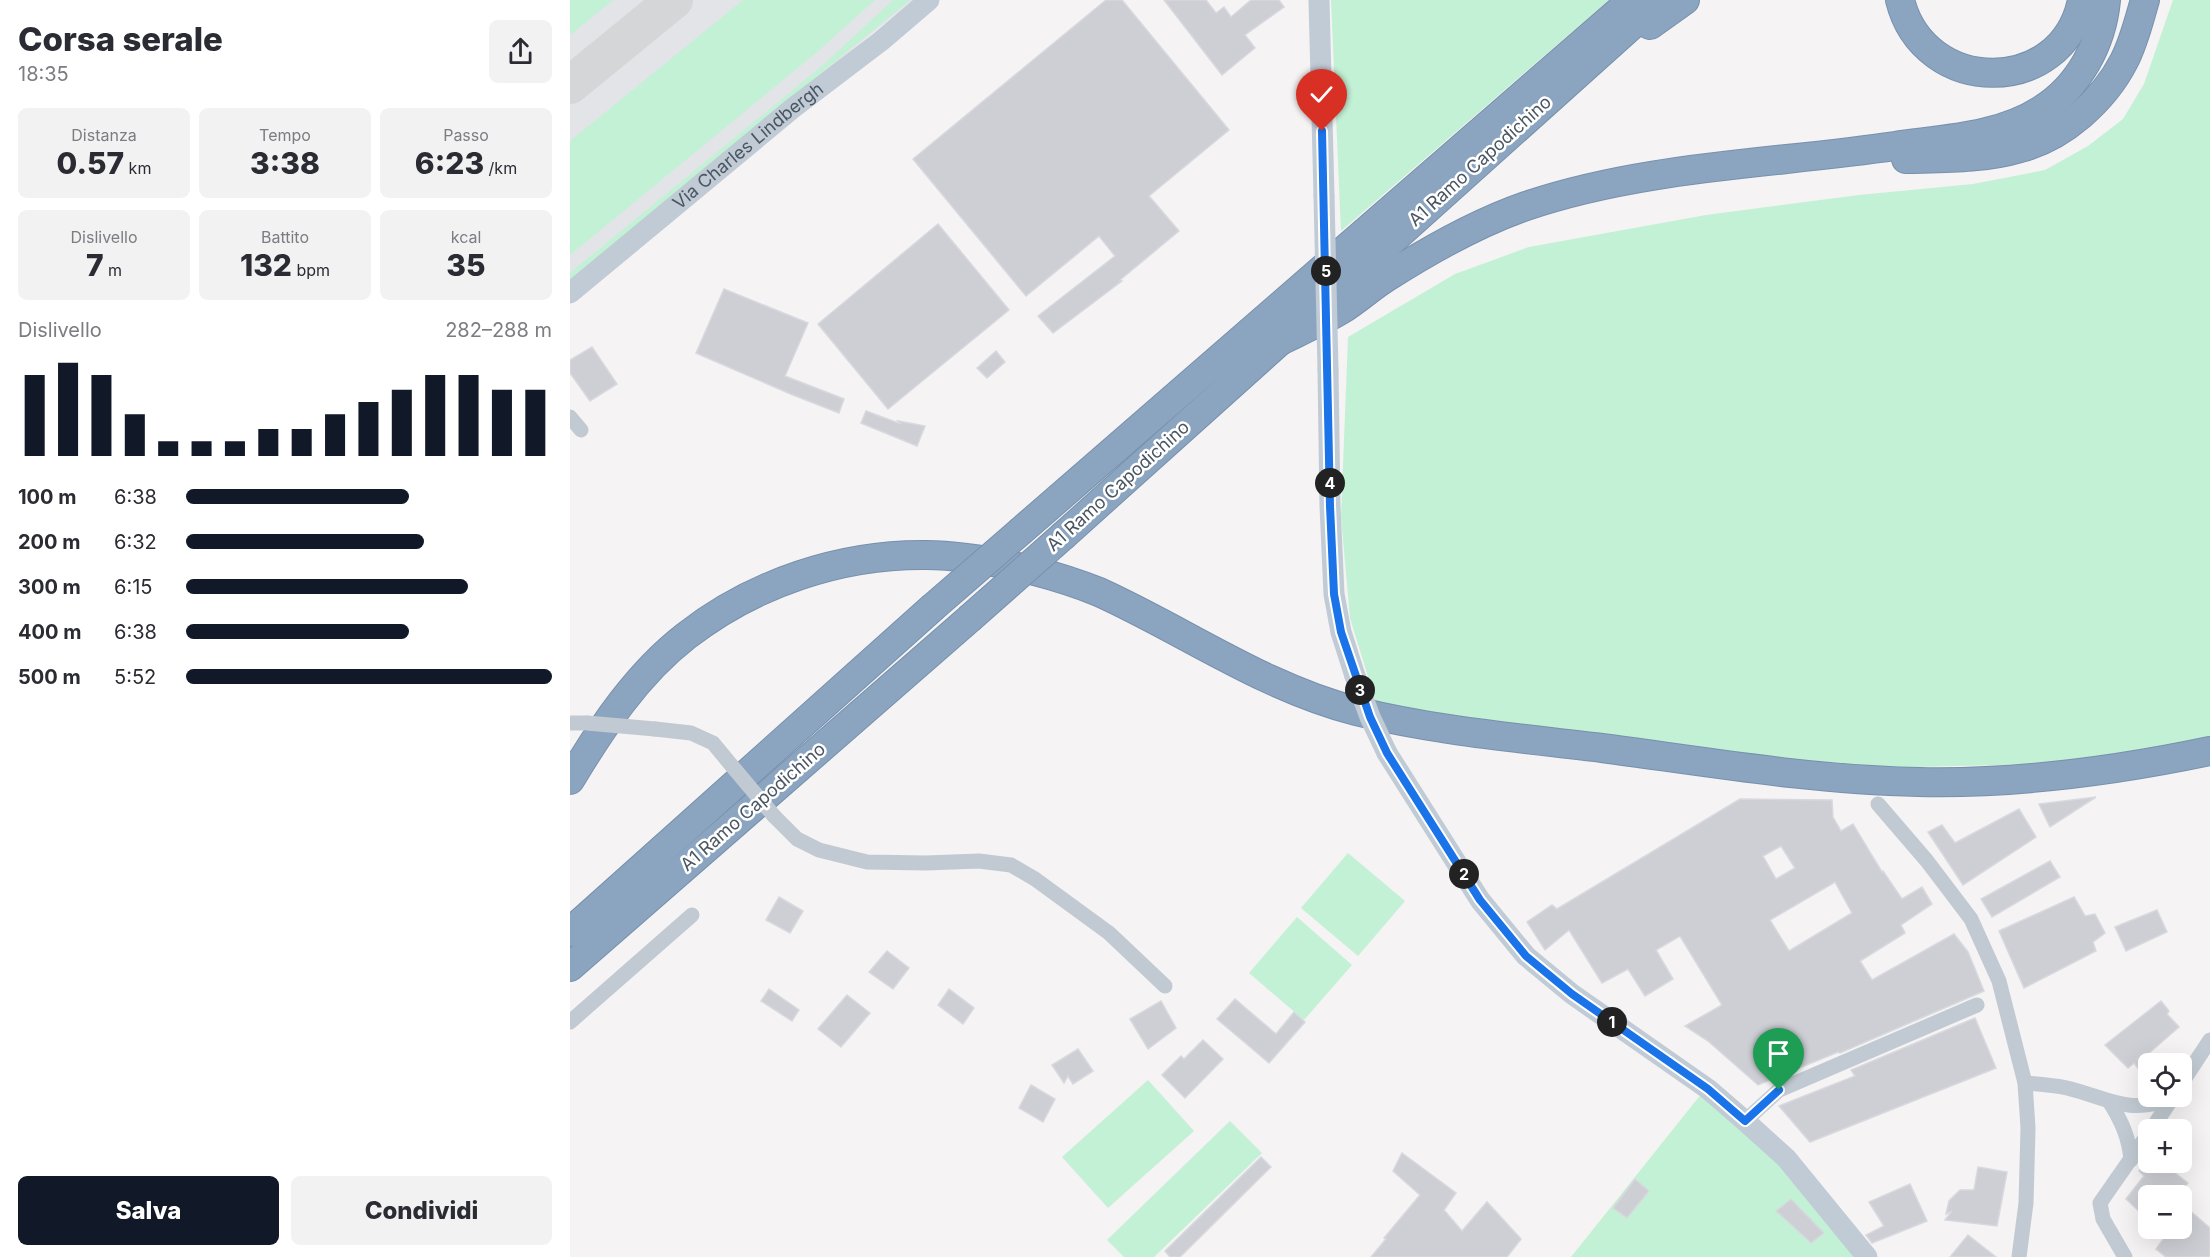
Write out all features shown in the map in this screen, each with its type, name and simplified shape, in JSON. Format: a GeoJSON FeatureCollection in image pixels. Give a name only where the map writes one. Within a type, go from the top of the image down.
{"type":"FeatureCollection","features":[{"type":"Feature","properties":{"kind":"highway","name":"A1 Ramo Capodichino"},"geometry":{"type":"LineString","coordinates":[[570,932],[933,608],[1632,0]]}},
{"type":"Feature","properties":{"kind":"highway","name":"A1 Ramo Capodichino"},"geometry":{"type":"LineString","coordinates":[[570,967],[1064,535],[1662,0]]}},
{"type":"Feature","properties":{"kind":"highway"},"geometry":{"type":"LineString","coordinates":[[1576,75],[1685,0]]}},
{"type":"Feature","properties":{"kind":"highway"},"geometry":{"type":"LineString","coordinates":[[1900,0],[1902,11],[1912,31],[1936,55],[1962,69],[1980,73],[1999,73],[2018,70],[2053,51],[2066,37],[2079,16],[2082,0]]}},
{"type":"Feature","properties":{"kind":"highway"},"geometry":{"type":"LineString","coordinates":[[1278,342],[1340,311],[1385,278],[1429,251],[1479,225],[1525,207],[1572,193],[1625,180],[1793,159],[1990,130],[2020,121],[2042,110],[2076,77],[2090,57],[2099,36],[2106,0]]}},
{"type":"Feature","properties":{"kind":"highway"},"geometry":{"type":"LineString","coordinates":[[1793,159],[1932,159],[1992,155],[2023,148],[2046,138],[2069,124],[2106,90],[2124,62],[2145,0]]}},
{"type":"Feature","properties":{"kind":"highway"},"geometry":{"type":"LineString","coordinates":[[570,780],[596,738],[654,665],[686,636],[726,609],[764,589],[798,575],[840,564],[882,557],[927,555],[968,558],[1051,575],[1083,586],[1143,613],[1274,683],[1357,711],[1419,724],[1741,767],[1832,777],[1917,782],[1987,782],[2059,776],[2150,764],[2210,751]]}},
{"type":"Feature","properties":{"kind":"street","name":"Via Charles Lindbergh"},"geometry":{"type":"LineString","coordinates":[[570,293],[784,115],[881,41],[928,0]]}},
{"type":"Feature","properties":{"kind":"street"},"geometry":{"type":"LineString","coordinates":[[1319,0],[1334,594],[1341,632],[1355,676],[1387,753],[1480,900],[1526,956],[1572,994],[1708,1089],[1745,1121],[1786,1158],[1867,1257]]}},
{"type":"Feature","properties":{"kind":"street"},"geometry":{"type":"LineString","coordinates":[[570,417],[581,430]]}},
{"type":"Feature","properties":{"kind":"street"},"geometry":{"type":"LineString","coordinates":[[570,723],[691,733],[713,743],[774,816],[797,839],[819,850],[867,862],[979,861],[1011,865],[1035,879],[1109,933],[1165,986]]}},
{"type":"Feature","properties":{"kind":"street"},"geometry":{"type":"LineString","coordinates":[[1878,804],[1928,861],[1971,919],[1999,981],[2025,1083],[2028,1128],[2026,1203],[2019,1257]]}},
{"type":"Feature","properties":{"kind":"street"},"geometry":{"type":"LineString","coordinates":[[570,1022],[692,915]]}},
{"type":"Feature","properties":{"kind":"street"},"geometry":{"type":"LineString","coordinates":[[1745,1121],[1779,1090],[1977,1005]]}},
{"type":"Feature","properties":{"kind":"street"},"geometry":{"type":"LineString","coordinates":[[2192,1067],[2210,1040]]}},
{"type":"Feature","properties":{"kind":"street"},"geometry":{"type":"LineString","coordinates":[[2025,1083],[2065,1088],[2138,1107]]}},
{"type":"Feature","properties":{"kind":"street"},"geometry":{"type":"LineString","coordinates":[[2109,1101],[2122,1122],[2130,1143],[2131,1160]]}},
{"type":"Feature","properties":{"kind":"street"},"geometry":{"type":"LineString","coordinates":[[2125,1257],[2103,1218],[2100,1203],[2138,1149]]}},
{"type":"Feature","properties":{"kind":"shaded area"},"geometry":{"type":"Polygon","coordinates":[[[570,0],[913,0],[570,281],[570,0]]]}},
{"type":"Feature","properties":{"kind":"green space"},"geometry":{"type":"Polygon","coordinates":[[[570,0],[613,0],[570,35],[570,0]]]}},
{"type":"Feature","properties":{"kind":"green space"},"geometry":{"type":"Polygon","coordinates":[[[743,0],[875,0],[816,53],[570,255],[570,141],[743,0]]]}},
{"type":"Feature","properties":{"kind":"green space"},"geometry":{"type":"Polygon","coordinates":[[[893,0],[910,0],[570,280],[570,273],[823,65],[893,0]]]}},
{"type":"Feature","properties":{"kind":"green space"},"geometry":{"type":"Polygon","coordinates":[[[1331,0],[1609,0],[1341,231],[1331,0]]]}},
{"type":"Feature","properties":{"kind":"green space"},"geometry":{"type":"Polygon","coordinates":[[[2173,0],[2210,0],[2210,738],[2126,754],[2040,764],[1870,768],[1802,763],[1443,715],[1376,703],[1350,618],[1341,517],[1348,337],[1455,274],[1529,247],[1706,215],[1859,195],[1973,184],[2045,170],[2088,146],[2123,119],[2144,84],[2173,0]]]}},
{"type":"Feature","properties":{"kind":"green space"},"geometry":{"type":"Polygon","coordinates":[[[1348,853],[1405,901],[1358,956],[1301,908],[1348,853]]]}},
{"type":"Feature","properties":{"kind":"green space"},"geometry":{"type":"Polygon","coordinates":[[[1297,917],[1352,965],[1304,1020],[1249,973],[1297,917]]]}},
{"type":"Feature","properties":{"kind":"green space"},"geometry":{"type":"Polygon","coordinates":[[[1148,1080],[1194,1131],[1108,1208],[1062,1157],[1148,1080]]]}},
{"type":"Feature","properties":{"kind":"green space"},"geometry":{"type":"Polygon","coordinates":[[[1702,1093],[1781,1164],[1860,1257],[1571,1257],[1702,1093]]]}},
{"type":"Feature","properties":{"kind":"green space"},"geometry":{"type":"Polygon","coordinates":[[[1230,1121],[1262,1153],[1154,1257],[1124,1257],[1107,1240],[1230,1121]]]}},
{"type":"Feature","properties":{"kind":"building"},"geometry":{"type":"Polygon","coordinates":[[[1106,0],[1122,0],[1229,130],[1149,196],[1179,231],[1120,280],[1122,281],[1053,333],[1038,316],[1115,256],[1099,236],[1026,296],[913,159],[1106,0]]]}},
{"type":"Feature","properties":{"kind":"building"},"geometry":{"type":"Polygon","coordinates":[[[1164,0],[1206,0],[1216,13],[1224,7],[1231,17],[1251,0],[1279,0],[1284,7],[1245,35],[1255,48],[1222,75],[1164,0]]]}},
{"type":"Feature","properties":{"kind":"building"},"geometry":{"type":"Polygon","coordinates":[[[938,224],[1009,310],[888,409],[818,324],[938,224]]]}},
{"type":"Feature","properties":{"kind":"building"},"geometry":{"type":"Polygon","coordinates":[[[724,289],[808,323],[785,376],[844,399],[839,413],[696,353],[724,289]]]}},
{"type":"Feature","properties":{"kind":"building"},"geometry":{"type":"Polygon","coordinates":[[[592,347],[617,384],[590,401],[570,373],[570,360],[592,347]]]}},
{"type":"Feature","properties":{"kind":"building"},"geometry":{"type":"Polygon","coordinates":[[[996,351],[1005,362],[987,378],[977,368],[996,351]]]}},
{"type":"Feature","properties":{"kind":"building"},"geometry":{"type":"Polygon","coordinates":[[[866,411],[901,424],[898,421],[925,426],[917,446],[861,423],[866,411]]]}},
{"type":"Feature","properties":{"kind":"building"},"geometry":{"type":"Polygon","coordinates":[[[2096,797],[2050,827],[2039,804],[2096,797]]]}},
{"type":"Feature","properties":{"kind":"building"},"geometry":{"type":"Polygon","coordinates":[[[1740,799],[1832,800],[1833,817],[1841,831],[1853,824],[1882,872],[1902,899],[1922,887],[1932,904],[1901,925],[1905,933],[1860,961],[1872,980],[1954,934],[1968,952],[1984,991],[1840,1053],[1758,1085],[1708,1041],[1685,1026],[1722,1005],[1680,936],[1656,950],[1673,979],[1645,996],[1628,969],[1602,983],[1569,930],[1545,950],[1527,922],[1552,905],[1557,909],[1740,799]],[[1781,846],[1763,856],[1776,879],[1795,868],[1781,846]],[[1835,882],[1770,920],[1789,951],[1852,913],[1835,882]]]}},
{"type":"Feature","properties":{"kind":"building"},"geometry":{"type":"Polygon","coordinates":[[[2019,809],[2036,837],[1963,885],[1928,832],[1942,825],[1955,843],[2019,809]]]}},
{"type":"Feature","properties":{"kind":"building"},"geometry":{"type":"Polygon","coordinates":[[[2050,861],[2060,877],[1992,917],[1981,899],[2050,861]]]}},
{"type":"Feature","properties":{"kind":"building"},"geometry":{"type":"Polygon","coordinates":[[[779,897],[803,911],[790,933],[766,920],[779,897]]]}},
{"type":"Feature","properties":{"kind":"building"},"geometry":{"type":"Polygon","coordinates":[[[2074,897],[2085,916],[2095,914],[2105,933],[2093,942],[2096,951],[2024,988],[1999,931],[2074,897]]]}},
{"type":"Feature","properties":{"kind":"building"},"geometry":{"type":"Polygon","coordinates":[[[2157,910],[2167,932],[2126,951],[2115,927],[2157,910]]]}},
{"type":"Feature","properties":{"kind":"building"},"geometry":{"type":"Polygon","coordinates":[[[887,951],[909,968],[893,989],[869,972],[887,951]]]}},
{"type":"Feature","properties":{"kind":"building"},"geometry":{"type":"Polygon","coordinates":[[[769,989],[799,1010],[792,1021],[761,1001],[769,989]]]}},
{"type":"Feature","properties":{"kind":"building"},"geometry":{"type":"Polygon","coordinates":[[[949,989],[974,1008],[963,1024],[938,1005],[949,989]]]}},
{"type":"Feature","properties":{"kind":"building"},"geometry":{"type":"Polygon","coordinates":[[[847,995],[870,1013],[841,1047],[818,1029],[847,995]]]}},
{"type":"Feature","properties":{"kind":"building"},"geometry":{"type":"Polygon","coordinates":[[[1235,999],[1276,1034],[1294,1012],[1305,1022],[1269,1063],[1217,1019],[1235,999]]]}},
{"type":"Feature","properties":{"kind":"building"},"geometry":{"type":"Polygon","coordinates":[[[1161,1001],[1176,1028],[1148,1049],[1130,1019],[1161,1001]]]}},
{"type":"Feature","properties":{"kind":"building"},"geometry":{"type":"Polygon","coordinates":[[[2161,1001],[2169,1011],[2167,1014],[2179,1027],[2149,1053],[2138,1053],[2138,1068],[2134,1063],[2128,1068],[2105,1045],[2161,1001]]]}},
{"type":"Feature","properties":{"kind":"building"},"geometry":{"type":"Polygon","coordinates":[[[1975,1018],[1996,1068],[1810,1142],[1779,1106],[1855,1076],[1851,1070],[1975,1018]]]}},
{"type":"Feature","properties":{"kind":"building"},"geometry":{"type":"Polygon","coordinates":[[[1203,1040],[1223,1059],[1185,1098],[1162,1075],[1181,1056],[1184,1059],[1203,1040]]]}},
{"type":"Feature","properties":{"kind":"building"},"geometry":{"type":"Polygon","coordinates":[[[1078,1049],[1093,1071],[1073,1084],[1068,1076],[1064,1083],[1052,1065],[1078,1049]]]}},
{"type":"Feature","properties":{"kind":"building"},"geometry":{"type":"Polygon","coordinates":[[[1031,1085],[1055,1099],[1043,1122],[1019,1108],[1031,1085]]]}},
{"type":"Feature","properties":{"kind":"building"},"geometry":{"type":"Polygon","coordinates":[[[1402,1153],[1456,1193],[1444,1210],[1462,1231],[1487,1202],[1521,1239],[1507,1257],[1371,1257],[1420,1195],[1393,1171],[1402,1153]]]}},
{"type":"Feature","properties":{"kind":"building"},"geometry":{"type":"Polygon","coordinates":[[[1261,1157],[1271,1167],[1180,1257],[1170,1257],[1165,1251],[1261,1157]]]}},
{"type":"Feature","properties":{"kind":"building"},"geometry":{"type":"Polygon","coordinates":[[[1978,1167],[2007,1172],[1997,1226],[1945,1220],[1952,1211],[1946,1214],[1949,1201],[1960,1190],[1974,1190],[1978,1167]]]}},
{"type":"Feature","properties":{"kind":"building"},"geometry":{"type":"Polygon","coordinates":[[[2141,1173],[2175,1173],[2188,1183],[2186,1185],[2138,1185],[2138,1210],[2126,1199],[2144,1176],[2141,1173]]]}},
{"type":"Feature","properties":{"kind":"building"},"geometry":{"type":"Polygon","coordinates":[[[1635,1179],[1649,1191],[1627,1218],[1613,1208],[1635,1179]]]}},
{"type":"Feature","properties":{"kind":"building"},"geometry":{"type":"Polygon","coordinates":[[[1910,1184],[1927,1221],[1872,1243],[1866,1235],[1884,1226],[1869,1202],[1910,1184]]]}},
{"type":"Feature","properties":{"kind":"building"},"geometry":{"type":"Polygon","coordinates":[[[1791,1199],[1824,1233],[1811,1243],[1776,1211],[1791,1199]]]}},
{"type":"Feature","properties":{"kind":"building"},"geometry":{"type":"Polygon","coordinates":[[[2192,1212],[2210,1228],[2210,1257],[2166,1257],[2156,1249],[2163,1239],[2192,1239],[2192,1212]]]}},
{"type":"Feature","properties":{"kind":"building"},"geometry":{"type":"Polygon","coordinates":[[[1968,1235],[1996,1257],[1950,1257],[1968,1235]]]}},
{"type":"Feature","properties":{"kind":"taxiway"},"geometry":{"type":"LineString","coordinates":[[570,85],[674,0]]}},
{"type":"Feature","properties":{"kind":"route"},"geometry":{"type":"LineString","coordinates":[[1322,131],[1334,594],[1341,632],[1355,676],[1370,717],[1387,753],[1480,900],[1526,956],[1572,994],[1708,1089],[1745,1121],[1779,1090]]}}]}
